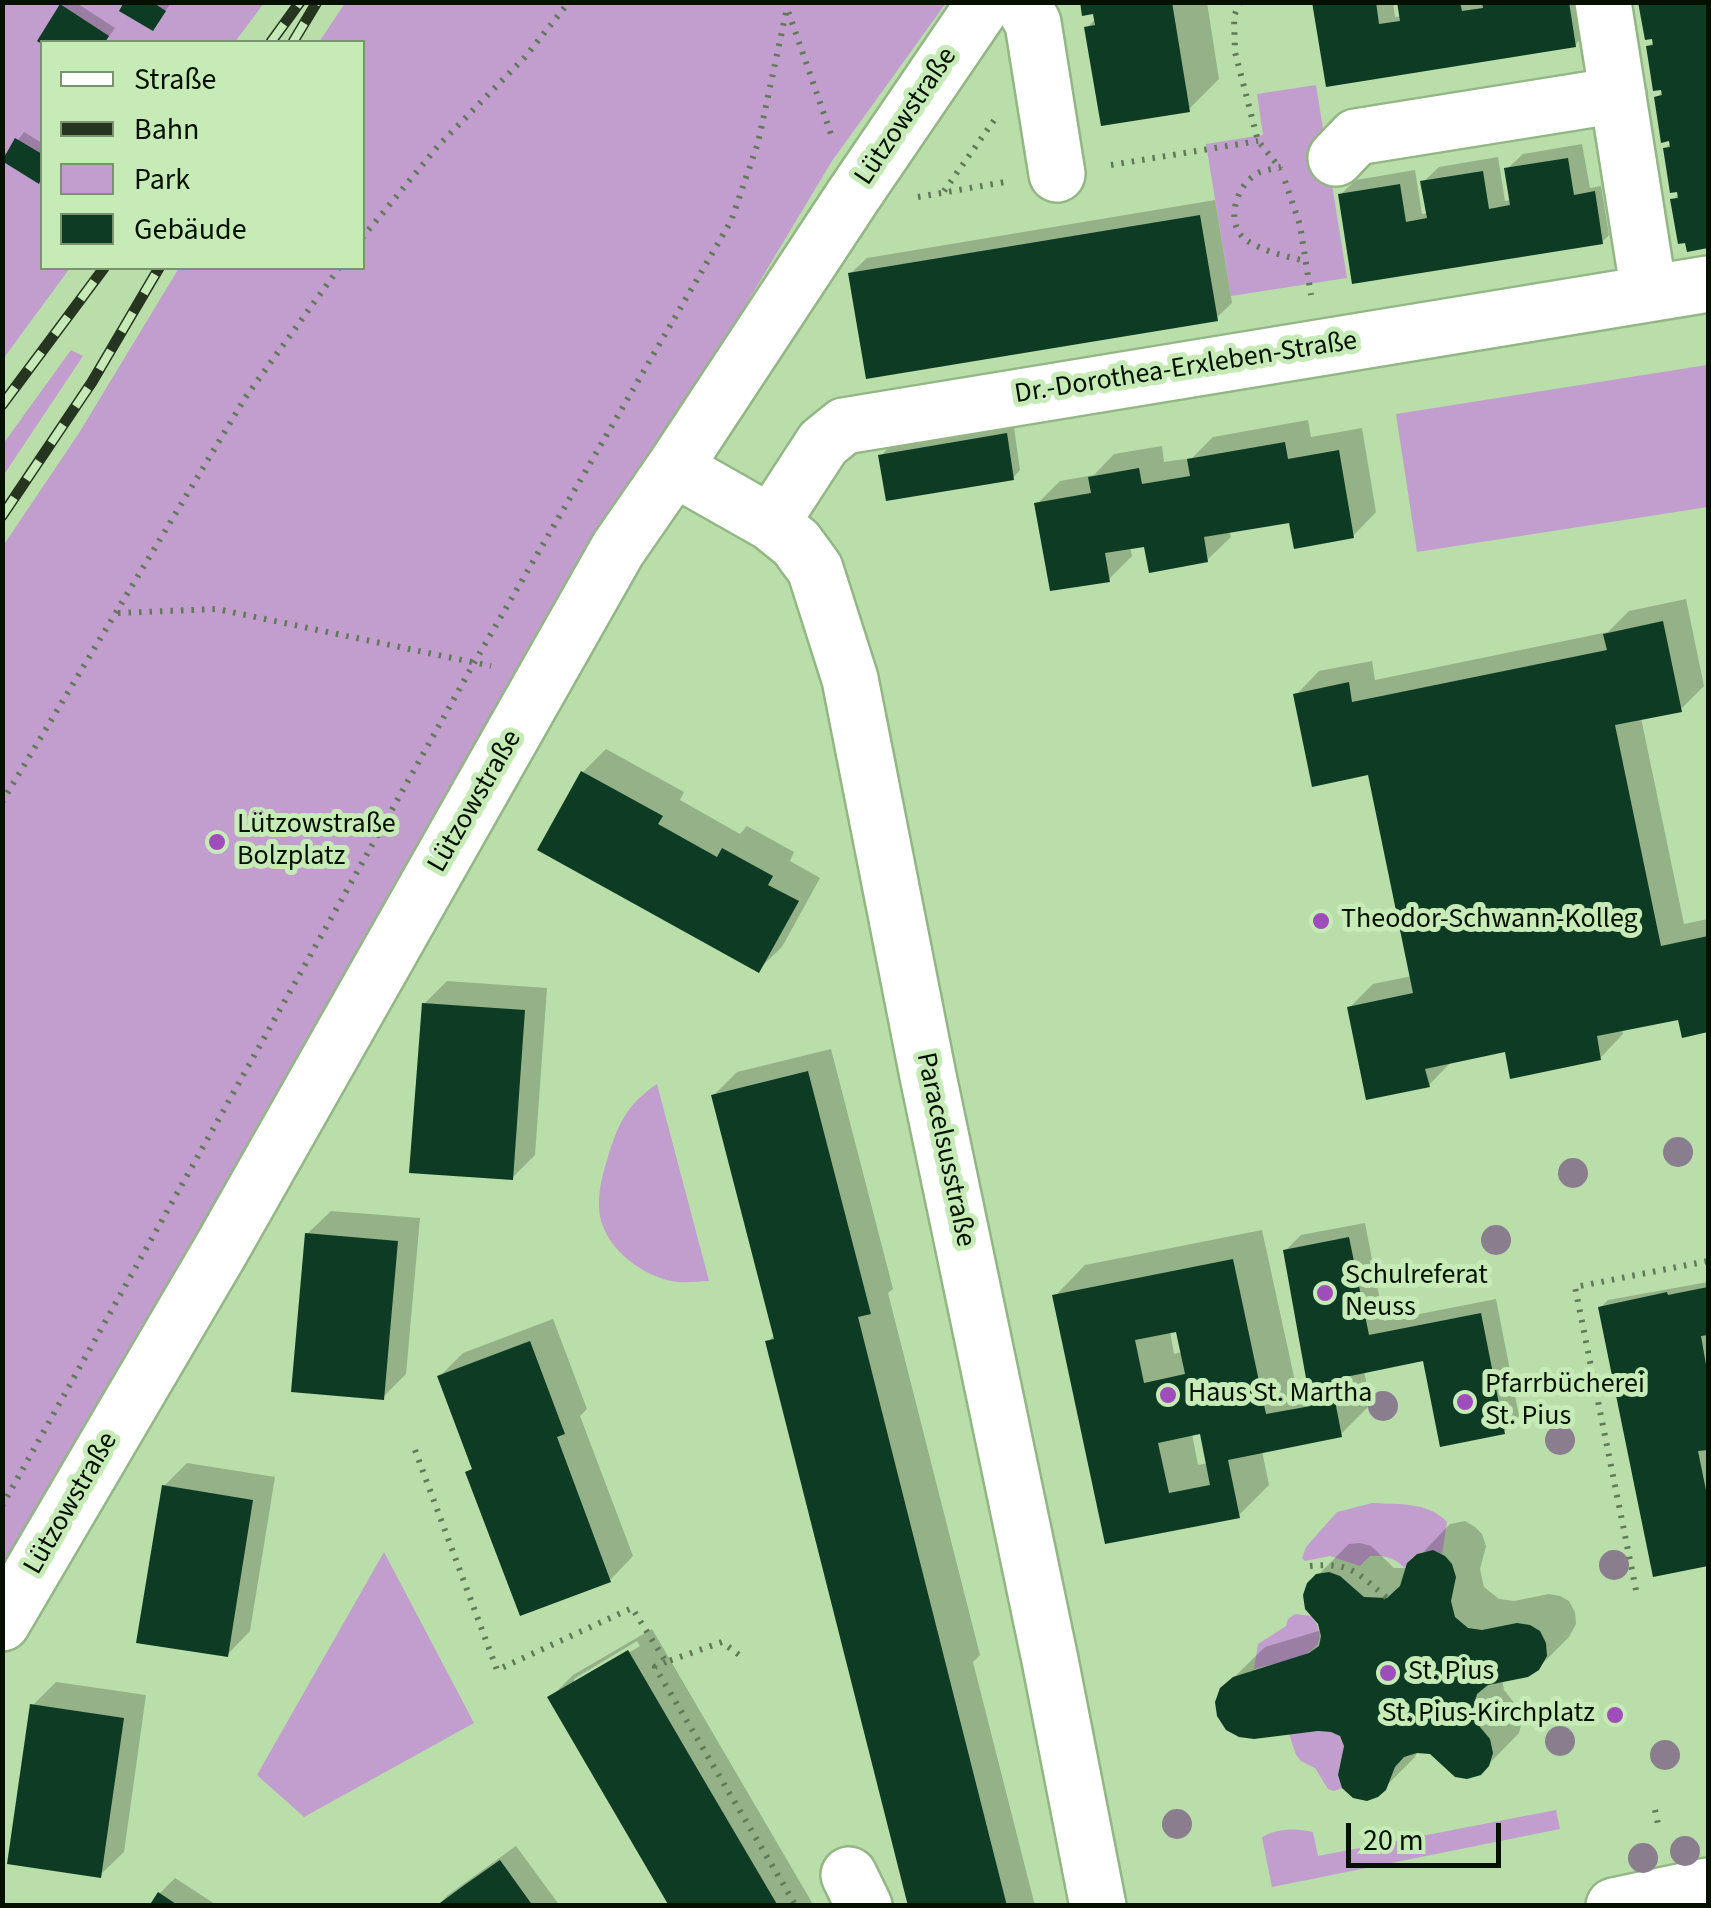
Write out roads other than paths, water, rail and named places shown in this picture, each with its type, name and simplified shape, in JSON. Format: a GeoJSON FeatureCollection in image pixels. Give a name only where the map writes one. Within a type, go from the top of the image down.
{"type":"FeatureCollection","features":[{"type":"Feature","properties":{"kind":"street","name":"Lützowstraße"},"geometry":{"type":"LineString","coordinates":[[2,1623],[222,1248],[618,549],[985,2]]}},
{"type":"Feature","properties":{"kind":"street"},"geometry":{"type":"LineString","coordinates":[[1021,2],[1034,23],[1057,174]]}},
{"type":"Feature","properties":{"kind":"street"},"geometry":{"type":"LineString","coordinates":[[1603,2],[1650,293]]}},
{"type":"Feature","properties":{"kind":"street"},"geometry":{"type":"LineString","coordinates":[[1336,158],[1356,137],[1618,96]]}},
{"type":"Feature","properties":{"kind":"street","name":"Dr.-Dorothea-Erxleben-Straße"},"geometry":{"type":"LineString","coordinates":[[771,523],[823,444],[844,426],[1708,284]]}},
{"type":"Feature","properties":{"kind":"street","name":"Paracelsusstraße"},"geometry":{"type":"LineString","coordinates":[[674,468],[771,523],[796,543],[815,569],[850,680],[1098,1906]]}},
{"type":"Feature","properties":{"kind":"street"},"geometry":{"type":"LineString","coordinates":[[1614,1906],[1708,1886]]}},
{"type":"Feature","properties":{"kind":"railway"},"geometry":{"type":"LineString","coordinates":[[272,40],[300,2]]}},
{"type":"Feature","properties":{"kind":"railway"},"geometry":{"type":"LineString","coordinates":[[294,40],[317,2]]}},
{"type":"Feature","properties":{"kind":"railway"},"geometry":{"type":"LineString","coordinates":[[2,405],[103,270]]}},
{"type":"Feature","properties":{"kind":"railway"},"geometry":{"type":"LineString","coordinates":[[2,516],[92,382],[158,270]]}},
{"type":"Feature","properties":{"kind":"place","name":"Lützowstraße Bolzplatz"},"geometry":{"type":"Point","coordinates":[217,842]}},
{"type":"Feature","properties":{"kind":"place","name":"Theodor-Schwann-Kolleg"},"geometry":{"type":"Point","coordinates":[1321,921]}},
{"type":"Feature","properties":{"kind":"place","name":"Schulreferat Neuss"},"geometry":{"type":"Point","coordinates":[1325,1293]}},
{"type":"Feature","properties":{"kind":"place","name":"Haus St. Martha"},"geometry":{"type":"Point","coordinates":[1168,1395]}},
{"type":"Feature","properties":{"kind":"place","name":"Pfarrbücherei St. Pius"},"geometry":{"type":"Point","coordinates":[1465,1402]}},
{"type":"Feature","properties":{"kind":"place","name":"St. Pius"},"geometry":{"type":"Point","coordinates":[1388,1673]}},
{"type":"Feature","properties":{"kind":"place","name":"St. Pius-Kirchplatz"},"geometry":{"type":"Point","coordinates":[1615,1715]}}]}
